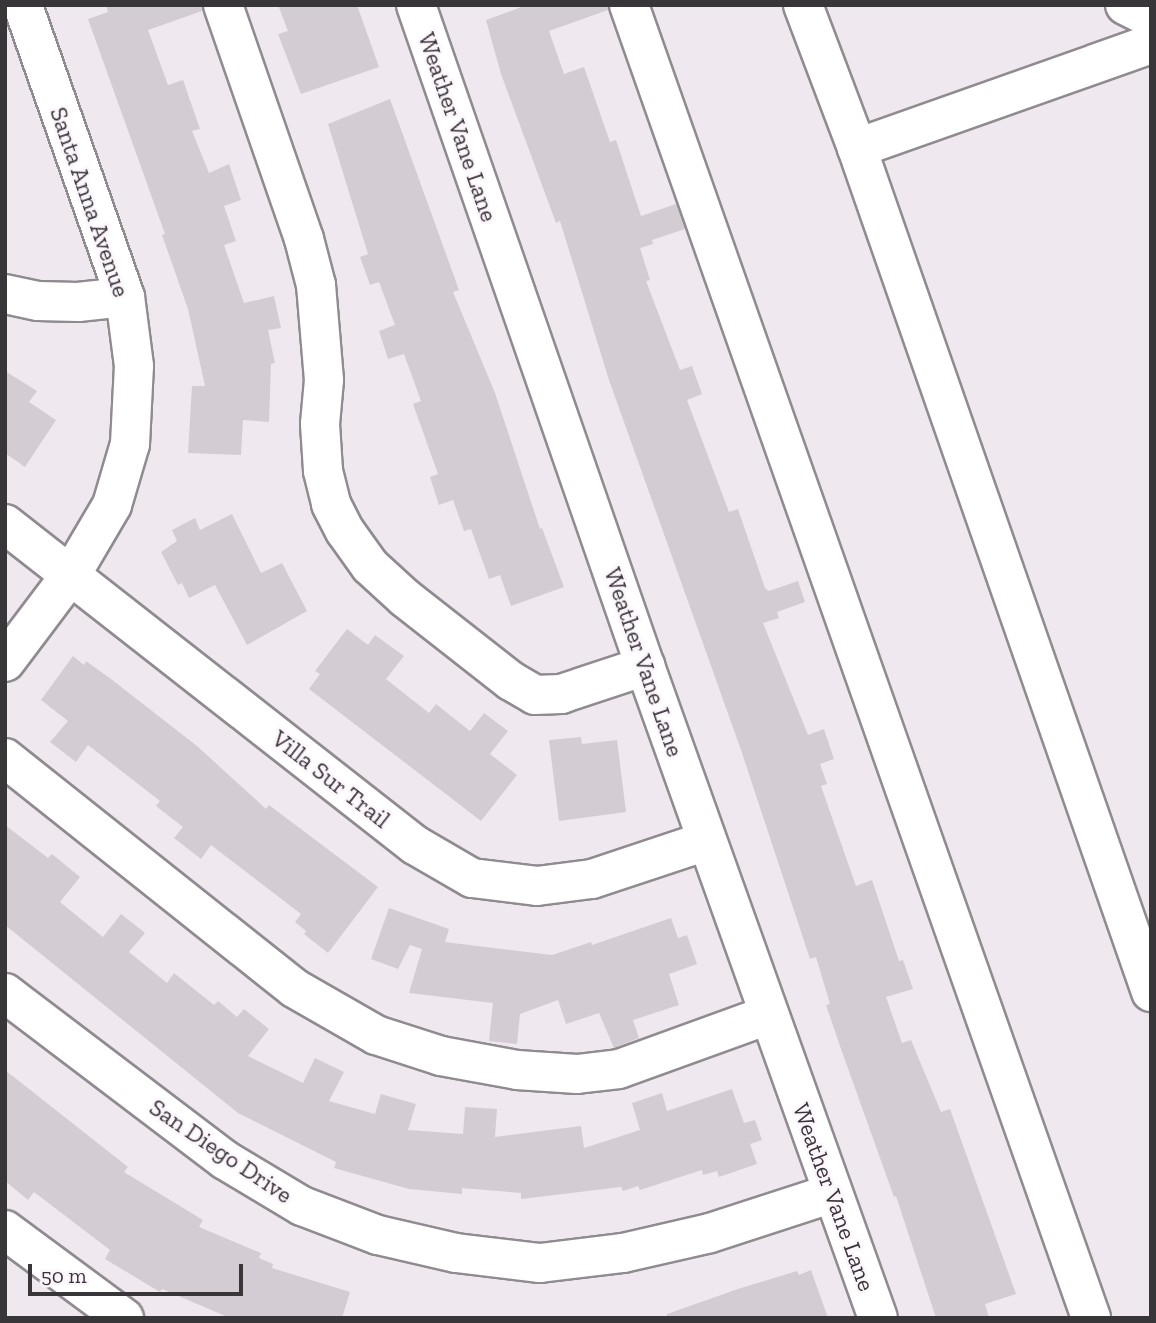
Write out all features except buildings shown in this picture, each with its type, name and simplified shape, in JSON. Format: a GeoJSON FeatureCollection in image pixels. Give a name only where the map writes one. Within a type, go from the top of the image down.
{"type":"FeatureCollection","features":[{"type":"Feature","properties":{"kind":"street","name":"Santa Anna Avenue"},"geometry":{"type":"LineString","coordinates":[[5,662],[72,573],[111,505],[130,444],[134,366],[125,297],[23,5]]}},
{"type":"Feature","properties":{"kind":"street"},"geometry":{"type":"LineString","coordinates":[[223,5],[304,239],[316,285],[324,380],[320,424],[323,471],[331,504],[345,531],[370,566],[405,598],[511,681],[535,695],[561,694],[645,666]]}},
{"type":"Feature","properties":{"kind":"street"},"geometry":{"type":"LineString","coordinates":[[629,5],[1091,1318]]}},
{"type":"Feature","properties":{"kind":"street"},"geometry":{"type":"LineString","coordinates":[[803,5],[857,148],[1151,992]]}},
{"type":"Feature","properties":{"kind":"street"},"geometry":{"type":"LineString","coordinates":[[1125,5],[1151,18]]}},
{"type":"Feature","properties":{"kind":"street","name":"Weather Vane Lane"},"geometry":{"type":"LineString","coordinates":[[427,9],[645,666],[878,1318]]}},
{"type":"Feature","properties":{"kind":"street"},"geometry":{"type":"LineString","coordinates":[[857,148],[1151,44]]}},
{"type":"Feature","properties":{"kind":"street"},"geometry":{"type":"LineString","coordinates":[[5,294],[38,301],[78,302],[125,297]]}},
{"type":"Feature","properties":{"kind":"street","name":"Villa Sur Trail"},"geometry":{"type":"LineString","coordinates":[[5,524],[72,573],[415,845],[472,878],[537,886],[592,879],[706,841]]}},
{"type":"Feature","properties":{"kind":"street"},"geometry":{"type":"LineString","coordinates":[[5,758],[294,988],[376,1035],[441,1056],[517,1070],[577,1074],[619,1069],[768,1015]]}},
{"type":"Feature","properties":{"kind":"street","name":"San Diego Drive"},"geometry":{"type":"LineString","coordinates":[[5,993],[225,1160],[302,1206],[378,1236],[456,1253],[540,1263],[623,1253],[710,1233],[833,1194]]}},
{"type":"Feature","properties":{"kind":"street"},"geometry":{"type":"LineString","coordinates":[[5,1230],[124,1318]]}}]}
